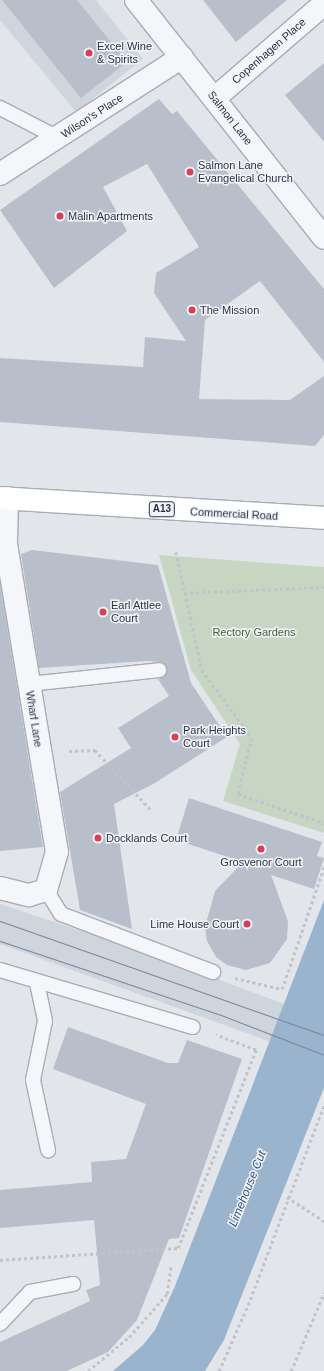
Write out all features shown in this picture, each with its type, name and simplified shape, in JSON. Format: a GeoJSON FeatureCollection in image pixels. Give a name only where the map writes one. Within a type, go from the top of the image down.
{"type":"FeatureCollection","features":[{"type":"Feature","properties":{"kind":"highway","name":"Commercial Road"},"geometry":{"type":"LineString","coordinates":[[4,498],[324,518]]}},
{"type":"Feature","properties":{"kind":"street","name":"Salmon Lane"},"geometry":{"type":"LineString","coordinates":[[136,0],[324,238]]}},
{"type":"Feature","properties":{"kind":"street","name":"Copenhagen Place"},"geometry":{"type":"LineString","coordinates":[[214,98],[324,4]]}},
{"type":"Feature","properties":{"kind":"street","name":"Wilson's Place"},"geometry":{"type":"LineString","coordinates":[[0,174],[182,57]]}},
{"type":"Feature","properties":{"kind":"street","name":"Wharf Lane"},"geometry":{"type":"LineString","coordinates":[[4,498],[6,544],[58,852],[46,890]]}},
{"type":"Feature","properties":{"kind":"street"},"geometry":{"type":"LineString","coordinates":[[0,888],[29,895],[46,890]]}},
{"type":"Feature","properties":{"kind":"lane"},"geometry":{"type":"LineString","coordinates":[[0,108],[58,138]]}},
{"type":"Feature","properties":{"kind":"lane"},"geometry":{"type":"LineString","coordinates":[[29,684],[159,670]]}},
{"type":"Feature","properties":{"kind":"lane"},"geometry":{"type":"LineString","coordinates":[[46,890],[60,914],[213,972]]}},
{"type":"Feature","properties":{"kind":"lane"},"geometry":{"type":"LineString","coordinates":[[0,970],[37,983],[193,1027]]}},
{"type":"Feature","properties":{"kind":"lane"},"geometry":{"type":"LineString","coordinates":[[37,983],[45,1021],[33,1080],[48,1150]]}},
{"type":"Feature","properties":{"kind":"lane"},"geometry":{"type":"LineString","coordinates":[[0,1324],[30,1292],[73,1284]]}},
{"type":"Feature","properties":{"kind":"path"},"geometry":{"type":"LineString","coordinates":[[176,552],[202,670],[252,738],[238,794],[324,823]]}},
{"type":"Feature","properties":{"kind":"path"},"geometry":{"type":"LineString","coordinates":[[184,593],[324,587]]}},
{"type":"Feature","properties":{"kind":"path"},"geometry":{"type":"LineString","coordinates":[[40,752],[95,750],[152,811]]}},
{"type":"Feature","properties":{"kind":"path"},"geometry":{"type":"LineString","coordinates":[[213,972],[282,990],[324,867]]}},
{"type":"Feature","properties":{"kind":"path"},"geometry":{"type":"LineString","coordinates":[[0,1260],[178,1248],[256,1050],[193,1027]]}},
{"type":"Feature","properties":{"kind":"path"},"geometry":{"type":"LineString","coordinates":[[219,1371],[248,1305],[287,1197],[324,1105]]}},
{"type":"Feature","properties":{"kind":"path"},"geometry":{"type":"LineString","coordinates":[[287,1197],[324,1221]]}},
{"type":"Feature","properties":{"kind":"path"},"geometry":{"type":"LineString","coordinates":[[88,1371],[129,1337],[167,1294],[171,1266]]}},
{"type":"Feature","properties":{"kind":"path"},"geometry":{"type":"LineString","coordinates":[[291,1371],[324,1293]]}},
{"type":"Feature","properties":{"kind":"shaded area"},"geometry":{"type":"Polygon","coordinates":[[[0,0],[96,0],[143,59],[76,112],[0,20],[0,0]]]}},
{"type":"Feature","properties":{"kind":"shaded area"},"geometry":{"type":"Polygon","coordinates":[[[0,904],[142,951],[324,1019],[324,1061],[0,944],[0,904]]]}},
{"type":"Feature","properties":{"kind":"green space","name":"Rectory Gardens"},"geometry":{"type":"Polygon","coordinates":[[[159,555],[324,567],[324,833],[223,801],[240,744],[191,670],[159,555]]]}},
{"type":"Feature","properties":{"kind":"water","name":"Limehouse Cut"},"geometry":{"type":"Polygon","coordinates":[[[324,900],[324,1088],[224,1340],[205,1371],[113,1371],[143,1345],[155,1330],[175,1286],[324,900]]]}},
{"type":"Feature","properties":{"kind":"building"},"geometry":{"type":"Polygon","coordinates":[[[2,0],[77,0],[127,62],[81,98],[2,0]]]}},
{"type":"Feature","properties":{"kind":"building"},"geometry":{"type":"Polygon","coordinates":[[[203,0],[287,0],[236,42],[203,0]]]}},
{"type":"Feature","properties":{"kind":"building"},"geometry":{"type":"Polygon","coordinates":[[[324,63],[324,142],[285,95],[324,63]]]}},
{"type":"Feature","properties":{"kind":"building"},"geometry":{"type":"Polygon","coordinates":[[[159,99],[172,114],[177,111],[324,289],[324,362],[260,281],[205,320],[199,399],[290,400],[324,376],[324,435],[315,446],[0,422],[0,358],[143,367],[145,337],[186,341],[154,293],[156,273],[199,247],[147,164],[103,187],[127,231],[54,288],[0,210],[159,99]]]}},
{"type":"Feature","properties":{"kind":"building"},"geometry":{"type":"Polygon","coordinates":[[[32,550],[158,565],[191,683],[227,737],[155,783],[114,804],[132,929],[80,910],[60,792],[131,748],[118,728],[169,696],[158,679],[164,677],[167,669],[162,662],[147,661],[39,668],[21,554],[32,550]]]}},
{"type":"Feature","properties":{"kind":"building"},"geometry":{"type":"Polygon","coordinates":[[[0,583],[43,847],[0,851],[0,583]]]}},
{"type":"Feature","properties":{"kind":"building"},"geometry":{"type":"Polygon","coordinates":[[[189,798],[322,842],[317,856],[324,858],[314,889],[271,875],[288,921],[287,939],[270,963],[246,970],[227,965],[216,957],[207,941],[205,927],[215,891],[243,862],[176,840],[189,798]]]}},
{"type":"Feature","properties":{"kind":"building"},"geometry":{"type":"Polygon","coordinates":[[[68,1027],[168,1063],[178,1063],[187,1040],[242,1059],[179,1238],[169,1239],[137,1320],[108,1352],[67,1371],[0,1371],[0,1342],[90,1301],[86,1290],[100,1285],[94,1220],[0,1228],[0,1190],[92,1182],[91,1162],[126,1159],[146,1104],[53,1069],[68,1027]]]}},
{"type":"Feature","properties":{"kind":"tram line"},"geometry":{"type":"LineString","coordinates":[[0,921],[324,1035]]}},
{"type":"Feature","properties":{"kind":"tram line"},"geometry":{"type":"LineString","coordinates":[[0,941],[221,1015],[324,1055]]}},
{"type":"Feature","properties":{"kind":"place","name":"Excel Wine & Spirits"},"geometry":{"type":"Point","coordinates":[89,53]}},
{"type":"Feature","properties":{"kind":"place","name":"Salmon Lane Evangelical Church"},"geometry":{"type":"Point","coordinates":[190,172]}},
{"type":"Feature","properties":{"kind":"place","name":"Malin Apartments"},"geometry":{"type":"Point","coordinates":[60,216]}},
{"type":"Feature","properties":{"kind":"place","name":"The Mission"},"geometry":{"type":"Point","coordinates":[192,310]}},
{"type":"Feature","properties":{"kind":"place","name":"Earl Attlee Court"},"geometry":{"type":"Point","coordinates":[103,612]}},
{"type":"Feature","properties":{"kind":"place","name":"Park Heights Court"},"geometry":{"type":"Point","coordinates":[175,737]}},
{"type":"Feature","properties":{"kind":"place","name":"Docklands Court"},"geometry":{"type":"Point","coordinates":[98,838]}},
{"type":"Feature","properties":{"kind":"place","name":"Grosvenor Court"},"geometry":{"type":"Point","coordinates":[261,849]}},
{"type":"Feature","properties":{"kind":"place","name":"Lime House Court"},"geometry":{"type":"Point","coordinates":[247,924]}}]}
